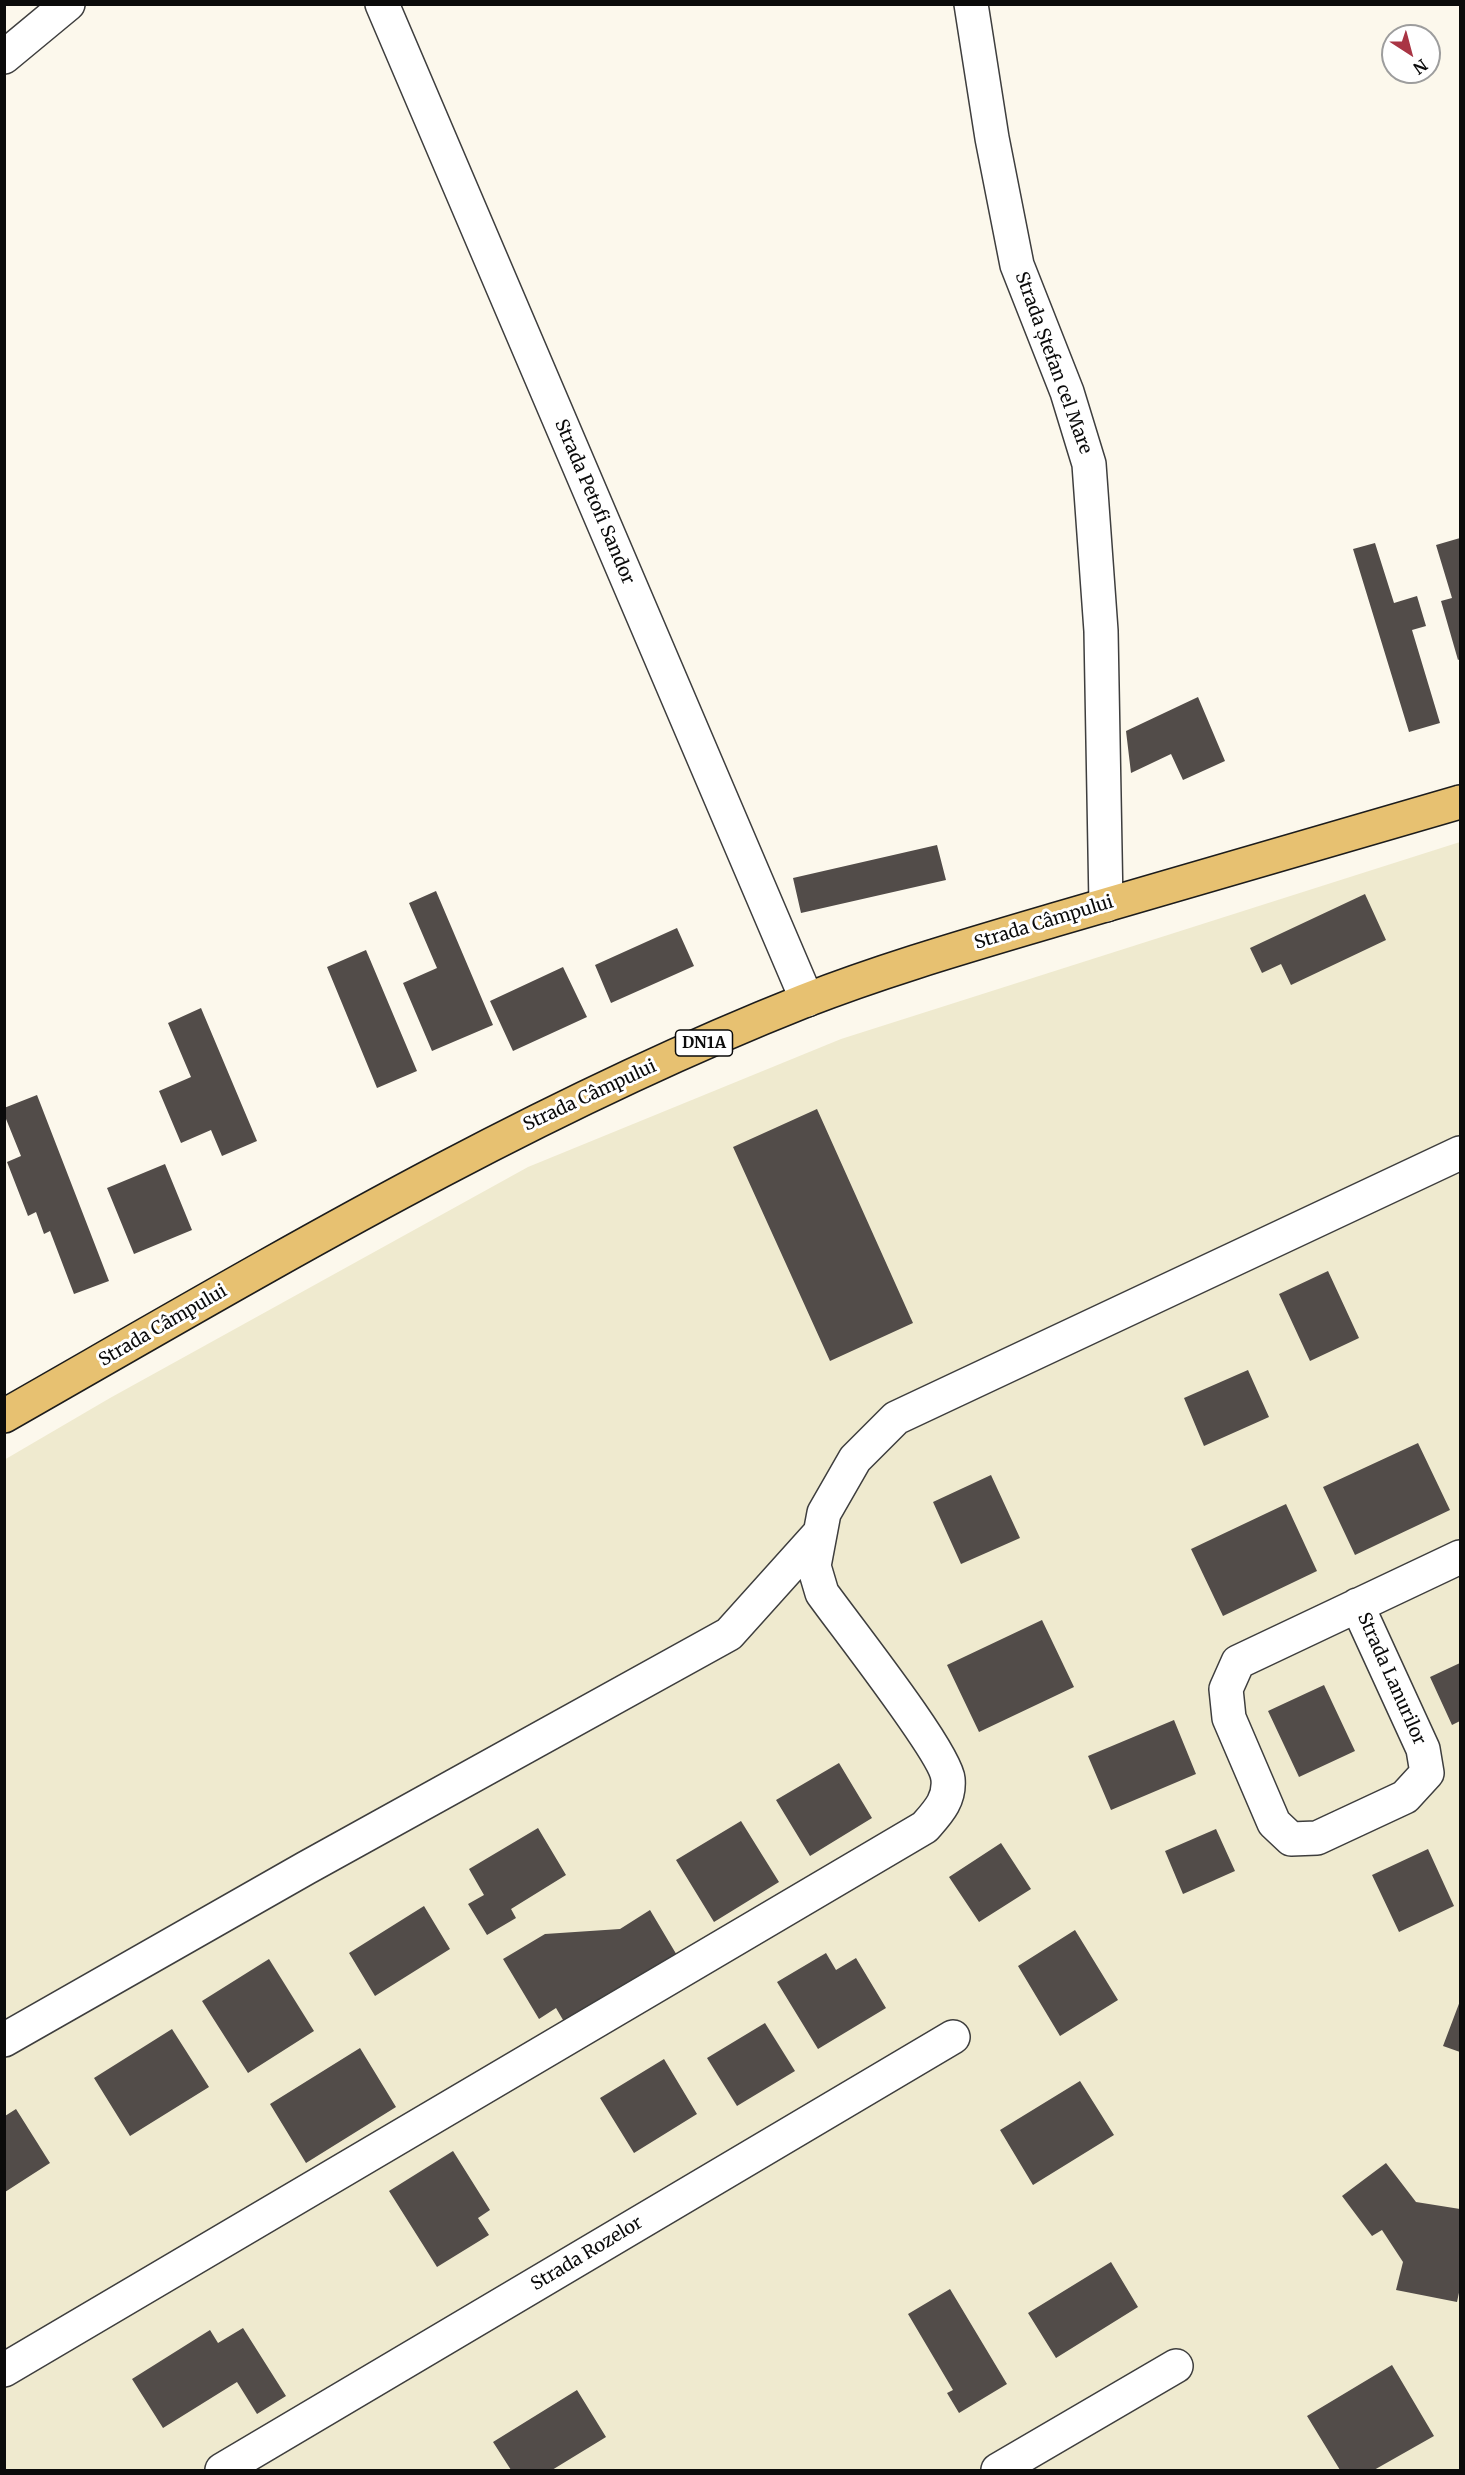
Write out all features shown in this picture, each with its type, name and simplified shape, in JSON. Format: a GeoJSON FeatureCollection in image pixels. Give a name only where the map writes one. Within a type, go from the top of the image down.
{"type":"FeatureCollection","features":[{"type":"Feature","properties":{"kind":"main road","name":"Strada Câmpului"},"geometry":{"type":"LineString","coordinates":[[4,1416],[491,1143],[614,1083],[807,1000],[905,965],[1461,802]]}},
{"type":"Feature","properties":{"kind":"street"},"geometry":{"type":"LineString","coordinates":[[4,57],[68,4]]}},
{"type":"Feature","properties":{"kind":"street","name":"Strada Petofi Sandor"},"geometry":{"type":"LineString","coordinates":[[382,4],[807,1000]]}},
{"type":"Feature","properties":{"kind":"street","name":"Strada Ștefan cel Mare"},"geometry":{"type":"LineString","coordinates":[[971,4],[992,138],[1017,265],[1067,392],[1089,464],[1101,631],[1106,905]]}},
{"type":"Feature","properties":{"kind":"street"},"geometry":{"type":"LineString","coordinates":[[4,2370],[925,1827],[945,1804],[948,1778],[927,1737],[822,1593],[814,1566],[818,1535],[824,1513],[855,1459],[896,1418],[1461,1153]]}},
{"type":"Feature","properties":{"kind":"street"},"geometry":{"type":"LineString","coordinates":[[4,2040],[306,1868],[729,1634],[818,1535]]}},
{"type":"Feature","properties":{"kind":"street","name":"Strada Lanurilor"},"geometry":{"type":"LineString","coordinates":[[1357,1605],[1424,1749],[1427,1773],[1405,1797],[1317,1838],[1292,1839],[1274,1823],[1229,1718],[1226,1689],[1238,1662],[1357,1605],[1461,1557]]}},
{"type":"Feature","properties":{"kind":"street","name":"Strada Rozelor"},"geometry":{"type":"LineString","coordinates":[[222,2470],[953,2037]]}},
{"type":"Feature","properties":{"kind":"street"},"geometry":{"type":"LineString","coordinates":[[998,2470],[1176,2366]]}},
{"type":"Feature","properties":{"kind":"shaded area"},"geometry":{"type":"Polygon","coordinates":[[[1460,842],[1460,2470],[5,2470],[4,1460],[110,1398],[528,1167],[841,1039],[1460,842]]]}},
{"type":"Feature","properties":{"kind":"building"},"geometry":{"type":"Polygon","coordinates":[[[1460,538],[1460,659],[1458,660],[1441,601],[1452,598],[1436,545],[1460,538]]]}},
{"type":"Feature","properties":{"kind":"building"},"geometry":{"type":"Polygon","coordinates":[[[1375,543],[1394,603],[1417,596],[1426,626],[1412,630],[1440,723],[1409,732],[1353,549],[1375,543]]]}},
{"type":"Feature","properties":{"kind":"building"},"geometry":{"type":"Polygon","coordinates":[[[1198,697],[1225,761],[1183,780],[1171,754],[1131,773],[1126,731],[1198,697]]]}},
{"type":"Feature","properties":{"kind":"building"},"geometry":{"type":"Polygon","coordinates":[[[937,845],[946,880],[801,913],[793,878],[937,845]]]}},
{"type":"Feature","properties":{"kind":"building"},"geometry":{"type":"Polygon","coordinates":[[[436,891],[493,1025],[432,1051],[403,983],[437,968],[409,903],[436,891]]]}},
{"type":"Feature","properties":{"kind":"building"},"geometry":{"type":"Polygon","coordinates":[[[1365,894],[1386,940],[1291,985],[1281,964],[1262,973],[1250,948],[1365,894]]]}},
{"type":"Feature","properties":{"kind":"building"},"geometry":{"type":"Polygon","coordinates":[[[677,928],[694,966],[611,1003],[595,965],[677,928]]]}},
{"type":"Feature","properties":{"kind":"building"},"geometry":{"type":"Polygon","coordinates":[[[366,950],[417,1071],[377,1088],[327,967],[366,950]]]}},
{"type":"Feature","properties":{"kind":"building"},"geometry":{"type":"Polygon","coordinates":[[[563,967],[587,1017],[513,1051],[490,1001],[563,967]]]}},
{"type":"Feature","properties":{"kind":"building"},"geometry":{"type":"Polygon","coordinates":[[[201,1008],[257,1141],[222,1156],[211,1130],[181,1143],[159,1091],[191,1077],[168,1023],[201,1008]]]}},
{"type":"Feature","properties":{"kind":"building"},"geometry":{"type":"Polygon","coordinates":[[[37,1095],[109,1281],[74,1294],[50,1231],[44,1234],[36,1212],[28,1216],[7,1162],[21,1156],[4,1114],[4,1108],[37,1095]]]}},
{"type":"Feature","properties":{"kind":"building"},"geometry":{"type":"Polygon","coordinates":[[[817,1109],[913,1323],[830,1361],[733,1147],[817,1109]]]}},
{"type":"Feature","properties":{"kind":"building"},"geometry":{"type":"Polygon","coordinates":[[[165,1164],[192,1230],[134,1254],[107,1188],[165,1164]]]}},
{"type":"Feature","properties":{"kind":"building"},"geometry":{"type":"Polygon","coordinates":[[[1328,1271],[1359,1338],[1310,1361],[1279,1294],[1328,1271]]]}},
{"type":"Feature","properties":{"kind":"building"},"geometry":{"type":"Polygon","coordinates":[[[1248,1370],[1269,1417],[1204,1446],[1184,1398],[1248,1370]]]}},
{"type":"Feature","properties":{"kind":"building"},"geometry":{"type":"Polygon","coordinates":[[[1418,1443],[1450,1510],[1355,1555],[1323,1487],[1418,1443]]]}},
{"type":"Feature","properties":{"kind":"building"},"geometry":{"type":"Polygon","coordinates":[[[991,1475],[1020,1538],[961,1564],[933,1502],[991,1475]]]}},
{"type":"Feature","properties":{"kind":"building"},"geometry":{"type":"Polygon","coordinates":[[[1286,1504],[1317,1571],[1223,1616],[1191,1549],[1286,1504]]]}},
{"type":"Feature","properties":{"kind":"building"},"geometry":{"type":"Polygon","coordinates":[[[1042,1620],[1074,1687],[979,1732],[947,1665],[1042,1620]]]}},
{"type":"Feature","properties":{"kind":"building"},"geometry":{"type":"Polygon","coordinates":[[[1460,1663],[1460,1721],[1452,1725],[1430,1677],[1460,1663]]]}},
{"type":"Feature","properties":{"kind":"building"},"geometry":{"type":"Polygon","coordinates":[[[1324,1685],[1355,1751],[1299,1777],[1268,1711],[1324,1685]]]}},
{"type":"Feature","properties":{"kind":"building"},"geometry":{"type":"Polygon","coordinates":[[[1174,1720],[1196,1774],[1111,1810],[1088,1756],[1174,1720]]]}},
{"type":"Feature","properties":{"kind":"building"},"geometry":{"type":"Polygon","coordinates":[[[839,1763],[872,1818],[810,1856],[776,1800],[839,1763]]]}},
{"type":"Feature","properties":{"kind":"building"},"geometry":{"type":"Polygon","coordinates":[[[741,1821],[779,1882],[714,1922],[676,1860],[741,1821]]]}},
{"type":"Feature","properties":{"kind":"building"},"geometry":{"type":"Polygon","coordinates":[[[538,1828],[566,1875],[511,1909],[516,1918],[487,1935],[468,1904],[484,1895],[469,1869],[538,1828]]]}},
{"type":"Feature","properties":{"kind":"building"},"geometry":{"type":"Polygon","coordinates":[[[1216,1829],[1235,1871],[1183,1894],[1165,1851],[1216,1829]]]}},
{"type":"Feature","properties":{"kind":"building"},"geometry":{"type":"Polygon","coordinates":[[[1001,1843],[1031,1889],[979,1922],[949,1877],[1001,1843]]]}},
{"type":"Feature","properties":{"kind":"building"},"geometry":{"type":"Polygon","coordinates":[[[1428,1849],[1454,1906],[1399,1932],[1372,1875],[1428,1849]]]}},
{"type":"Feature","properties":{"kind":"building"},"geometry":{"type":"Polygon","coordinates":[[[424,1906],[450,1949],[375,1996],[349,1953],[424,1906]]]}},
{"type":"Feature","properties":{"kind":"building"},"geometry":{"type":"Polygon","coordinates":[[[650,1910],[678,1957],[566,2025],[556,2008],[539,2019],[503,1959],[545,1934],[620,1929],[650,1910]]]}},
{"type":"Feature","properties":{"kind":"building"},"geometry":{"type":"Polygon","coordinates":[[[1075,1930],[1118,2000],[1060,2036],[1018,1966],[1075,1930]]]}},
{"type":"Feature","properties":{"kind":"building"},"geometry":{"type":"Polygon","coordinates":[[[826,1953],[836,1970],[856,1958],[886,2008],[818,2049],[777,1982],[826,1953]]]}},
{"type":"Feature","properties":{"kind":"building"},"geometry":{"type":"Polygon","coordinates":[[[269,1959],[314,2031],[248,2073],[202,2001],[269,1959]]]}},
{"type":"Feature","properties":{"kind":"building"},"geometry":{"type":"Polygon","coordinates":[[[1460,2001],[1460,2052],[1443,2046],[1460,2001]]]}},
{"type":"Feature","properties":{"kind":"building"},"geometry":{"type":"Polygon","coordinates":[[[765,2023],[795,2071],[737,2106],[707,2058],[765,2023]]]}},
{"type":"Feature","properties":{"kind":"building"},"geometry":{"type":"Polygon","coordinates":[[[172,2029],[209,2087],[130,2136],[94,2078],[172,2029]]]}},
{"type":"Feature","properties":{"kind":"building"},"geometry":{"type":"Polygon","coordinates":[[[360,2048],[396,2107],[306,2163],[270,2104],[360,2048]]]}},
{"type":"Feature","properties":{"kind":"building"},"geometry":{"type":"Polygon","coordinates":[[[664,2059],[697,2114],[634,2153],[600,2098],[664,2059]]]}},
{"type":"Feature","properties":{"kind":"building"},"geometry":{"type":"Polygon","coordinates":[[[1080,2081],[1114,2135],[1033,2185],[1000,2130],[1080,2081]]]}},
{"type":"Feature","properties":{"kind":"building"},"geometry":{"type":"Polygon","coordinates":[[[16,2109],[50,2163],[5,2192],[5,2116],[16,2109]]]}},
{"type":"Feature","properties":{"kind":"building"},"geometry":{"type":"Polygon","coordinates":[[[453,2151],[490,2210],[478,2218],[489,2235],[437,2267],[389,2191],[453,2151]]]}},
{"type":"Feature","properties":{"kind":"building"},"geometry":{"type":"Polygon","coordinates":[[[1386,2163],[1416,2202],[1460,2209],[1460,2288],[1457,2302],[1396,2290],[1403,2262],[1382,2230],[1372,2236],[1342,2196],[1386,2163]]]}},
{"type":"Feature","properties":{"kind":"building"},"geometry":{"type":"Polygon","coordinates":[[[1111,2262],[1138,2307],[1056,2358],[1028,2313],[1111,2262]]]}},
{"type":"Feature","properties":{"kind":"building"},"geometry":{"type":"Polygon","coordinates":[[[950,2289],[1007,2384],[959,2413],[947,2393],[953,2390],[908,2314],[950,2289]]]}},
{"type":"Feature","properties":{"kind":"building"},"geometry":{"type":"Polygon","coordinates":[[[243,2328],[286,2396],[257,2414],[237,2382],[163,2428],[132,2379],[210,2330],[218,2343],[243,2328]]]}},
{"type":"Feature","properties":{"kind":"building"},"geometry":{"type":"Polygon","coordinates":[[[1392,2365],[1434,2436],[1374,2470],[1340,2470],[1307,2416],[1392,2365]]]}},
{"type":"Feature","properties":{"kind":"building"},"geometry":{"type":"Polygon","coordinates":[[[577,2390],[606,2437],[552,2470],[511,2470],[493,2442],[577,2390]]]}}]}
